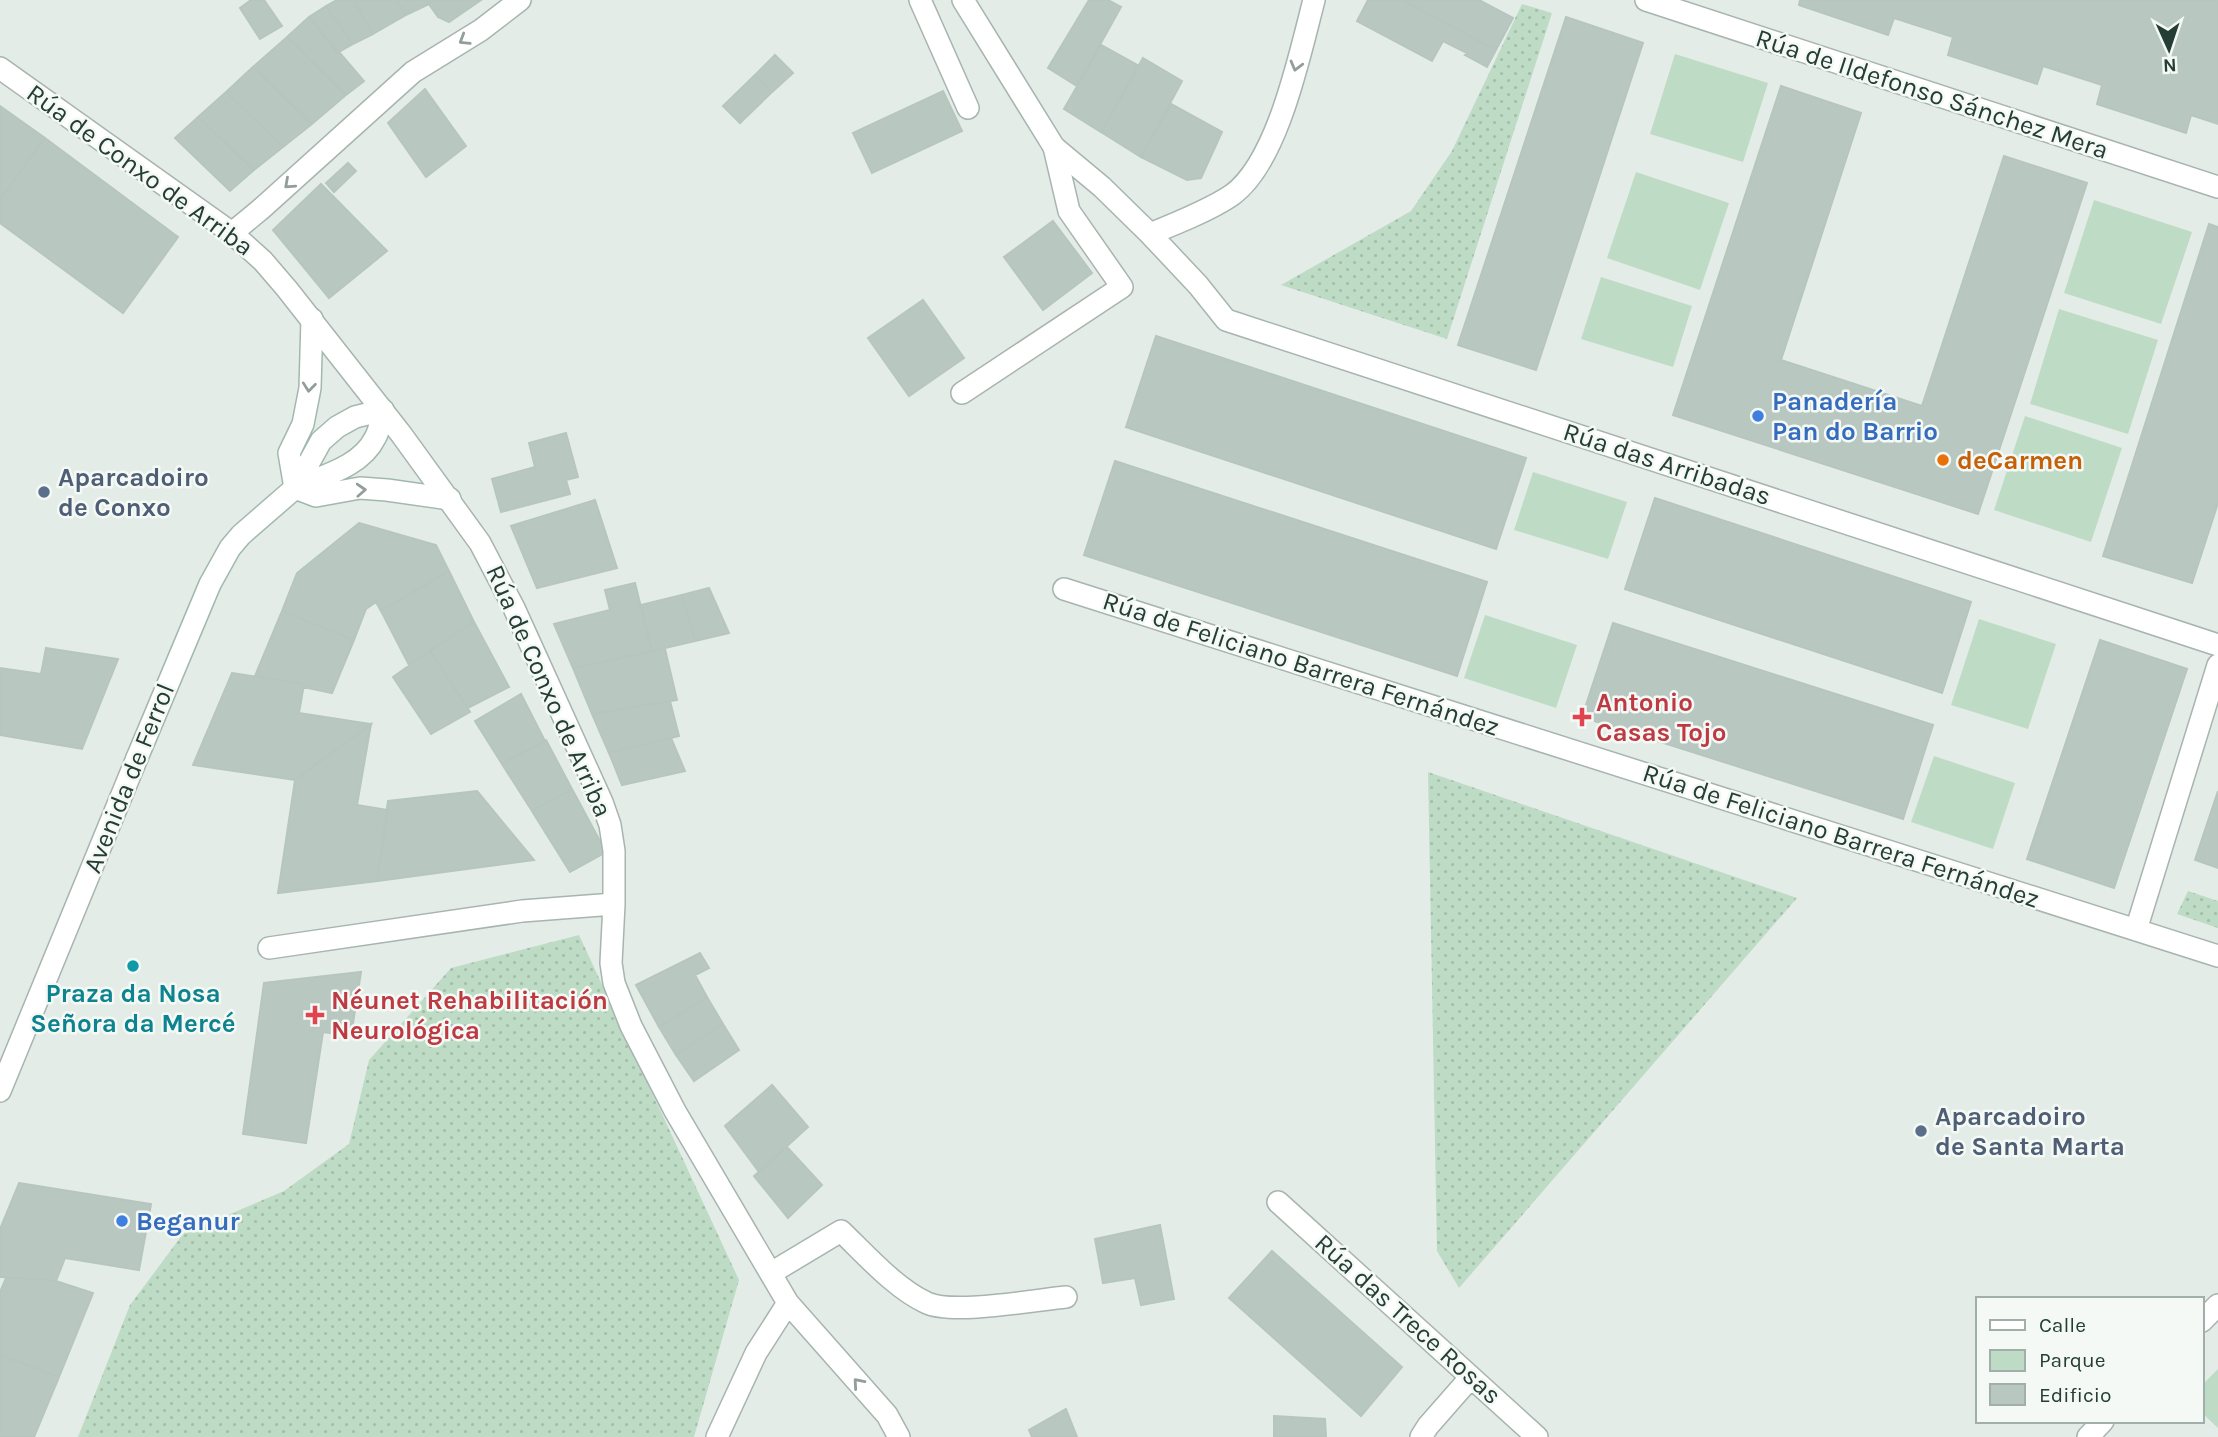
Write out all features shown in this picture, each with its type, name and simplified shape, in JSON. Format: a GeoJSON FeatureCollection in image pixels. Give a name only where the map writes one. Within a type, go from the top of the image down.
{"type":"FeatureCollection","features":[{"type":"Feature","properties":{"kind":"street"},"geometry":{"type":"LineString","coordinates":[[232,233],[413,72],[481,30],[520,0]]}},
{"type":"Feature","properties":{"kind":"street"},"geometry":{"type":"LineString","coordinates":[[920,0],[968,108]]}},
{"type":"Feature","properties":{"kind":"street"},"geometry":{"type":"LineString","coordinates":[[962,393],[1122,287],[1069,211],[1054,147],[963,0]]}},
{"type":"Feature","properties":{"kind":"street"},"geometry":{"type":"LineString","coordinates":[[1150,234],[1232,194],[1248,179],[1260,162],[1287,102],[1314,0]]}},
{"type":"Feature","properties":{"kind":"street","name":"Rúa de Ildefonso Sánchez Mera"},"geometry":{"type":"LineString","coordinates":[[1646,0],[2218,187]]}},
{"type":"Feature","properties":{"kind":"street","name":"Rúa de Conxo de Arriba"},"geometry":{"type":"LineString","coordinates":[[0,68],[232,233],[263,261],[312,319],[468,523],[492,563],[602,802],[610,825],[614,851],[611,963],[614,983],[631,1026],[675,1111],[788,1303],[887,1415],[899,1437]]}},
{"type":"Feature","properties":{"kind":"street","name":"Rúa das Arribadas"},"geometry":{"type":"LineString","coordinates":[[1054,147],[1102,187],[1150,234],[1198,285],[1226,320],[2218,645]]}},
{"type":"Feature","properties":{"kind":"street"},"geometry":{"type":"LineString","coordinates":[[295,488],[289,453],[303,424],[310,388],[312,319]]}},
{"type":"Feature","properties":{"kind":"street"},"geometry":{"type":"LineString","coordinates":[[383,410],[376,437],[366,451],[352,463],[295,488],[321,441],[337,427],[355,417],[383,410]]}},
{"type":"Feature","properties":{"kind":"street"},"geometry":{"type":"LineString","coordinates":[[295,488],[316,496],[360,488],[450,499]]}},
{"type":"Feature","properties":{"kind":"street","name":"Avenida de Ferrol"},"geometry":{"type":"LineString","coordinates":[[0,1091],[210,584],[221,562],[241,535],[295,488]]}},
{"type":"Feature","properties":{"kind":"street","name":"Rúa de Feliciano Barrera Fernández"},"geometry":{"type":"LineString","coordinates":[[1064,589],[2218,956]]}},
{"type":"Feature","properties":{"kind":"street"},"geometry":{"type":"LineString","coordinates":[[2136,930],[2218,665]]}},
{"type":"Feature","properties":{"kind":"street"},"geometry":{"type":"LineString","coordinates":[[270,948],[522,911],[614,904]]}},
{"type":"Feature","properties":{"kind":"street","name":"Rúa das Trece Rosas"},"geometry":{"type":"LineString","coordinates":[[1278,1202],[1537,1437]]}},
{"type":"Feature","properties":{"kind":"street"},"geometry":{"type":"LineString","coordinates":[[771,1273],[841,1231],[891,1279],[929,1304],[967,1308],[1066,1297]]}},
{"type":"Feature","properties":{"kind":"street"},"geometry":{"type":"LineString","coordinates":[[717,1437],[756,1353],[788,1303]]}},
{"type":"Feature","properties":{"kind":"street"},"geometry":{"type":"LineString","coordinates":[[2204,1319],[2218,1305]]}},
{"type":"Feature","properties":{"kind":"street"},"geometry":{"type":"LineString","coordinates":[[1422,1437],[1428,1426],[1471,1377]]}},
{"type":"Feature","properties":{"kind":"street"},"geometry":{"type":"LineString","coordinates":[[2088,1437],[2101,1423]]}},
{"type":"Feature","properties":{"kind":"green space"},"geometry":{"type":"Polygon","coordinates":[[[1522,4],[1552,13],[1447,339],[1281,285],[1411,211],[1452,151],[1522,4]]]}},
{"type":"Feature","properties":{"kind":"green space"},"geometry":{"type":"Polygon","coordinates":[[[1675,54],[1768,83],[1743,162],[1650,134],[1675,54]]]}},
{"type":"Feature","properties":{"kind":"green space"},"geometry":{"type":"Polygon","coordinates":[[[1636,172],[1729,203],[1700,290],[1607,258],[1636,172]]]}},
{"type":"Feature","properties":{"kind":"green space"},"geometry":{"type":"Polygon","coordinates":[[[2094,200],[2192,232],[2161,324],[2064,293],[2094,200]]]}},
{"type":"Feature","properties":{"kind":"green space"},"geometry":{"type":"Polygon","coordinates":[[[1601,277],[1692,306],[1673,367],[1581,339],[1601,277]]]}},
{"type":"Feature","properties":{"kind":"green space"},"geometry":{"type":"Polygon","coordinates":[[[2059,309],[2158,340],[2128,434],[2030,404],[2059,309]]]}},
{"type":"Feature","properties":{"kind":"green space"},"geometry":{"type":"Polygon","coordinates":[[[2025,416],[2122,448],[2091,542],[1994,510],[2025,416]]]}},
{"type":"Feature","properties":{"kind":"green space"},"geometry":{"type":"Polygon","coordinates":[[[1533,472],[1627,502],[1608,559],[1514,530],[1533,472]]]}},
{"type":"Feature","properties":{"kind":"green space"},"geometry":{"type":"Polygon","coordinates":[[[1485,615],[1577,645],[1556,708],[1464,678],[1485,615]]]}},
{"type":"Feature","properties":{"kind":"green space"},"geometry":{"type":"Polygon","coordinates":[[[1979,619],[2056,644],[2028,729],[1951,705],[1979,619]]]}},
{"type":"Feature","properties":{"kind":"green space"},"geometry":{"type":"Polygon","coordinates":[[[1934,756],[2015,783],[1993,849],[1911,822],[1934,756]]]}},
{"type":"Feature","properties":{"kind":"green space"},"geometry":{"type":"Polygon","coordinates":[[[1428,772],[1797,898],[1459,1288],[1437,1251],[1428,772]]]}},
{"type":"Feature","properties":{"kind":"green space"},"geometry":{"type":"Polygon","coordinates":[[[2188,891],[2218,901],[2218,928],[2177,914],[2188,891]]]}},
{"type":"Feature","properties":{"kind":"green space"},"geometry":{"type":"Polygon","coordinates":[[[579,935],[739,1280],[694,1437],[78,1437],[130,1305],[183,1234],[284,1191],[349,1144],[369,1060],[451,968],[579,935]]]}},
{"type":"Feature","properties":{"kind":"green space"},"geometry":{"type":"Polygon","coordinates":[[[2218,1369],[2218,1428],[2204,1415],[2204,1383],[2218,1369]]]}},
{"type":"Feature","properties":{"kind":"building"},"geometry":{"type":"Polygon","coordinates":[[[251,0],[264,0],[282,26],[260,39],[240,8],[251,0]]]}},
{"type":"Feature","properties":{"kind":"building"},"geometry":{"type":"Polygon","coordinates":[[[337,0],[353,0],[373,34],[353,44],[326,6],[337,0]]]}},
{"type":"Feature","properties":{"kind":"building"},"geometry":{"type":"Polygon","coordinates":[[[353,0],[396,0],[406,15],[373,34],[353,0]]]}},
{"type":"Feature","properties":{"kind":"building"},"geometry":{"type":"Polygon","coordinates":[[[396,0],[426,0],[429,4],[406,15],[396,0]]]}},
{"type":"Feature","properties":{"kind":"building"},"geometry":{"type":"Polygon","coordinates":[[[426,0],[481,0],[449,22],[438,17],[426,0]]]}},
{"type":"Feature","properties":{"kind":"building"},"geometry":{"type":"Polygon","coordinates":[[[1089,0],[1108,0],[1121,7],[1077,86],[1048,68],[1089,0]]]}},
{"type":"Feature","properties":{"kind":"building"},"geometry":{"type":"Polygon","coordinates":[[[1368,0],[1402,0],[1496,50],[1487,67],[1443,41],[1432,61],[1357,21],[1368,0]]]}},
{"type":"Feature","properties":{"kind":"building"},"geometry":{"type":"Polygon","coordinates":[[[1402,0],[1479,0],[1513,18],[1496,50],[1402,0]]]}},
{"type":"Feature","properties":{"kind":"building"},"geometry":{"type":"Polygon","coordinates":[[[1800,0],[2218,0],[2218,124],[2191,115],[2186,133],[2097,104],[2102,85],[2043,66],[2037,84],[1948,55],[1953,37],[1894,18],[1888,35],[1799,5],[1800,0]]]}},
{"type":"Feature","properties":{"kind":"building"},"geometry":{"type":"Polygon","coordinates":[[[326,6],[353,44],[337,53],[309,17],[326,6]]]}},
{"type":"Feature","properties":{"kind":"building"},"geometry":{"type":"Polygon","coordinates":[[[309,17],[364,81],[346,95],[287,37],[309,17]]]}},
{"type":"Feature","properties":{"kind":"building"},"geometry":{"type":"Polygon","coordinates":[[[1566,17],[1643,43],[1536,370],[1458,345],[1566,17]]]}},
{"type":"Feature","properties":{"kind":"building"},"geometry":{"type":"Polygon","coordinates":[[[287,37],[346,95],[312,124],[253,67],[287,37]]]}},
{"type":"Feature","properties":{"kind":"building"},"geometry":{"type":"Polygon","coordinates":[[[1101,45],[1139,66],[1101,132],[1064,109],[1101,45]]]}},
{"type":"Feature","properties":{"kind":"building"},"geometry":{"type":"Polygon","coordinates":[[[775,55],[793,73],[772,92],[755,75],[775,55]]]}},
{"type":"Feature","properties":{"kind":"building"},"geometry":{"type":"Polygon","coordinates":[[[1143,58],[1182,81],[1141,157],[1101,132],[1143,58]]]}},
{"type":"Feature","properties":{"kind":"building"},"geometry":{"type":"Polygon","coordinates":[[[253,67],[312,124],[283,147],[226,92],[253,67]]]}},
{"type":"Feature","properties":{"kind":"building"},"geometry":{"type":"Polygon","coordinates":[[[755,75],[772,92],[740,123],[723,106],[755,75]]]}},
{"type":"Feature","properties":{"kind":"building"},"geometry":{"type":"Polygon","coordinates":[[[1781,86],[1861,113],[1781,360],[1922,406],[2004,156],[2087,183],[1978,514],[1673,415],[1781,86]]]}},
{"type":"Feature","properties":{"kind":"building"},"geometry":{"type":"Polygon","coordinates":[[[425,89],[466,146],[426,177],[388,123],[425,89]]]}},
{"type":"Feature","properties":{"kind":"building"},"geometry":{"type":"Polygon","coordinates":[[[943,91],[962,131],[872,173],[853,133],[943,91]]]}},
{"type":"Feature","properties":{"kind":"building"},"geometry":{"type":"Polygon","coordinates":[[[226,92],[283,147],[254,170],[198,117],[226,92]]]}},
{"type":"Feature","properties":{"kind":"building"},"geometry":{"type":"Polygon","coordinates":[[[1171,104],[1222,132],[1201,178],[1187,180],[1141,157],[1171,104]]]}},
{"type":"Feature","properties":{"kind":"building"},"geometry":{"type":"Polygon","coordinates":[[[0,106],[45,138],[0,199],[0,106]]]}},
{"type":"Feature","properties":{"kind":"building"},"geometry":{"type":"Polygon","coordinates":[[[198,117],[254,170],[230,191],[175,138],[198,117]]]}},
{"type":"Feature","properties":{"kind":"building"},"geometry":{"type":"Polygon","coordinates":[[[45,138],[178,237],[123,313],[0,223],[0,199],[45,138]]]}},
{"type":"Feature","properties":{"kind":"building"},"geometry":{"type":"Polygon","coordinates":[[[348,163],[356,171],[334,192],[326,183],[348,163]]]}},
{"type":"Feature","properties":{"kind":"building"},"geometry":{"type":"Polygon","coordinates":[[[321,184],[387,251],[329,298],[273,230],[321,184]]]}},
{"type":"Feature","properties":{"kind":"building"},"geometry":{"type":"Polygon","coordinates":[[[1053,221],[1092,273],[1043,310],[1004,257],[1053,221]]]}},
{"type":"Feature","properties":{"kind":"building"},"geometry":{"type":"Polygon","coordinates":[[[2209,224],[2218,227],[2218,503],[2192,583],[2103,556],[2209,224]]]}},
{"type":"Feature","properties":{"kind":"building"},"geometry":{"type":"Polygon","coordinates":[[[923,300],[964,358],[909,396],[868,338],[923,300]]]}},
{"type":"Feature","properties":{"kind":"building"},"geometry":{"type":"Polygon","coordinates":[[[1156,336],[1526,458],[1496,549],[1126,427],[1156,336]]]}},
{"type":"Feature","properties":{"kind":"building"},"geometry":{"type":"Polygon","coordinates":[[[566,433],[578,477],[566,480],[570,494],[501,512],[492,479],[535,467],[529,443],[566,433]]]}},
{"type":"Feature","properties":{"kind":"building"},"geometry":{"type":"Polygon","coordinates":[[[1115,461],[1487,582],[1457,676],[1084,555],[1115,461]]]}},
{"type":"Feature","properties":{"kind":"building"},"geometry":{"type":"Polygon","coordinates":[[[1655,498],[1971,602],[1942,693],[1625,589],[1655,498]]]}},
{"type":"Feature","properties":{"kind":"building"},"geometry":{"type":"Polygon","coordinates":[[[595,500],[617,568],[537,588],[511,526],[595,500]]]}},
{"type":"Feature","properties":{"kind":"building"},"geometry":{"type":"Polygon","coordinates":[[[359,523],[436,545],[449,571],[381,611],[376,602],[366,609],[354,640],[282,611],[297,573],[359,523]]]}},
{"type":"Feature","properties":{"kind":"building"},"geometry":{"type":"Polygon","coordinates":[[[449,571],[474,622],[409,665],[381,611],[449,571]]]}},
{"type":"Feature","properties":{"kind":"building"},"geometry":{"type":"Polygon","coordinates":[[[635,583],[652,651],[573,668],[554,624],[610,610],[605,590],[635,583]]]}},
{"type":"Feature","properties":{"kind":"building"},"geometry":{"type":"Polygon","coordinates":[[[709,588],[729,633],[695,641],[682,595],[709,588]]]}},
{"type":"Feature","properties":{"kind":"building"},"geometry":{"type":"Polygon","coordinates":[[[682,595],[695,641],[652,651],[641,605],[682,595]]]}},
{"type":"Feature","properties":{"kind":"building"},"geometry":{"type":"Polygon","coordinates":[[[282,611],[354,640],[332,693],[303,687],[304,684],[255,676],[282,611]]]}},
{"type":"Feature","properties":{"kind":"building"},"geometry":{"type":"Polygon","coordinates":[[[474,622],[509,687],[468,708],[430,651],[474,622]]]}},
{"type":"Feature","properties":{"kind":"building"},"geometry":{"type":"Polygon","coordinates":[[[1613,623],[1933,725],[1903,819],[1582,717],[1613,623]]]}},
{"type":"Feature","properties":{"kind":"building"},"geometry":{"type":"Polygon","coordinates":[[[2100,640],[2187,669],[2114,888],[2027,859],[2100,640]]]}},
{"type":"Feature","properties":{"kind":"building"},"geometry":{"type":"Polygon","coordinates":[[[46,648],[118,659],[82,749],[0,735],[0,668],[41,674],[46,648]]]}},
{"type":"Feature","properties":{"kind":"building"},"geometry":{"type":"Polygon","coordinates":[[[665,649],[677,700],[592,714],[573,668],[665,649]]]}},
{"type":"Feature","properties":{"kind":"building"},"geometry":{"type":"Polygon","coordinates":[[[430,651],[470,712],[431,734],[393,677],[430,651]]]}},
{"type":"Feature","properties":{"kind":"building"},"geometry":{"type":"Polygon","coordinates":[[[232,673],[304,684],[299,713],[371,724],[295,780],[193,765],[232,673]]]}},
{"type":"Feature","properties":{"kind":"building"},"geometry":{"type":"Polygon","coordinates":[[[521,694],[545,741],[502,764],[475,721],[521,694]]]}},
{"type":"Feature","properties":{"kind":"building"},"geometry":{"type":"Polygon","coordinates":[[[670,701],[679,736],[609,753],[592,714],[670,701]]]}},
{"type":"Feature","properties":{"kind":"building"},"geometry":{"type":"Polygon","coordinates":[[[371,724],[357,805],[388,810],[377,881],[278,893],[295,780],[371,724]]]}},
{"type":"Feature","properties":{"kind":"building"},"geometry":{"type":"Polygon","coordinates":[[[671,738],[685,771],[622,785],[609,753],[671,738]]]}},
{"type":"Feature","properties":{"kind":"building"},"geometry":{"type":"Polygon","coordinates":[[[546,740],[572,789],[532,811],[502,764],[546,740]]]}},
{"type":"Feature","properties":{"kind":"building"},"geometry":{"type":"Polygon","coordinates":[[[572,789],[606,852],[570,872],[532,811],[572,789]]]}},
{"type":"Feature","properties":{"kind":"building"},"geometry":{"type":"Polygon","coordinates":[[[477,791],[534,860],[377,881],[388,801],[477,791]]]}},
{"type":"Feature","properties":{"kind":"building"},"geometry":{"type":"Polygon","coordinates":[[[2218,791],[2218,868],[2195,860],[2218,791]]]}},
{"type":"Feature","properties":{"kind":"building"},"geometry":{"type":"Polygon","coordinates":[[[700,953],[709,968],[695,975],[707,997],[659,1027],[636,985],[700,953]]]}},
{"type":"Feature","properties":{"kind":"building"},"geometry":{"type":"Polygon","coordinates":[[[361,972],[351,1036],[323,1032],[306,1143],[243,1134],[264,983],[361,972]]]}},
{"type":"Feature","properties":{"kind":"building"},"geometry":{"type":"Polygon","coordinates":[[[707,997],[723,1024],[676,1055],[659,1027],[707,997]]]}},
{"type":"Feature","properties":{"kind":"building"},"geometry":{"type":"Polygon","coordinates":[[[723,1024],[739,1050],[694,1081],[676,1055],[723,1024]]]}},
{"type":"Feature","properties":{"kind":"building"},"geometry":{"type":"Polygon","coordinates":[[[772,1085],[808,1127],[759,1172],[725,1126],[772,1085]]]}},
{"type":"Feature","properties":{"kind":"building"},"geometry":{"type":"Polygon","coordinates":[[[787,1147],[822,1185],[788,1218],[754,1176],[787,1147]]]}},
{"type":"Feature","properties":{"kind":"building"},"geometry":{"type":"Polygon","coordinates":[[[19,1183],[151,1204],[139,1270],[65,1258],[56,1281],[0,1277],[0,1229],[19,1183]]]}},
{"type":"Feature","properties":{"kind":"building"},"geometry":{"type":"Polygon","coordinates":[[[1160,1225],[1174,1299],[1141,1305],[1135,1278],[1103,1283],[1095,1239],[1160,1225]]]}},
{"type":"Feature","properties":{"kind":"building"},"geometry":{"type":"Polygon","coordinates":[[[1272,1251],[1402,1367],[1361,1416],[1229,1298],[1272,1251]]]}},
{"type":"Feature","properties":{"kind":"building"},"geometry":{"type":"Polygon","coordinates":[[[6,1278],[56,1281],[93,1293],[59,1377],[0,1355],[0,1292],[6,1278]]]}},
{"type":"Feature","properties":{"kind":"building"},"geometry":{"type":"Polygon","coordinates":[[[0,1355],[59,1377],[34,1437],[0,1437],[0,1355]]]}},
{"type":"Feature","properties":{"kind":"building"},"geometry":{"type":"Polygon","coordinates":[[[1066,1409],[1077,1437],[1032,1437],[1029,1430],[1066,1409]]]}},
{"type":"Feature","properties":{"kind":"building"},"geometry":{"type":"Polygon","coordinates":[[[1274,1416],[1325,1419],[1326,1437],[1274,1437],[1274,1416]]]}},
{"type":"Feature","properties":{"kind":"place","name":"Panadería Pan do Barrio"},"geometry":{"type":"Point","coordinates":[1758,416]}},
{"type":"Feature","properties":{"kind":"place","name":"deCarmen"},"geometry":{"type":"Point","coordinates":[1943,460]}},
{"type":"Feature","properties":{"kind":"place","name":"Aparcadoiro de Conxo"},"geometry":{"type":"Point","coordinates":[44,492]}},
{"type":"Feature","properties":{"kind":"place","name":"Antonio Casas Tojo"},"geometry":{"type":"Point","coordinates":[1582,717]}},
{"type":"Feature","properties":{"kind":"place","name":"Praza da Nosa Señora da Mercé"},"geometry":{"type":"Point","coordinates":[133,966]}},
{"type":"Feature","properties":{"kind":"place","name":"Néunet Rehabilitación Neurológica"},"geometry":{"type":"Point","coordinates":[315,1015]}},
{"type":"Feature","properties":{"kind":"place","name":"Aparcadoiro de Santa Marta"},"geometry":{"type":"Point","coordinates":[1921,1131]}},
{"type":"Feature","properties":{"kind":"place","name":"Beganur"},"geometry":{"type":"Point","coordinates":[122,1221]}}]}
